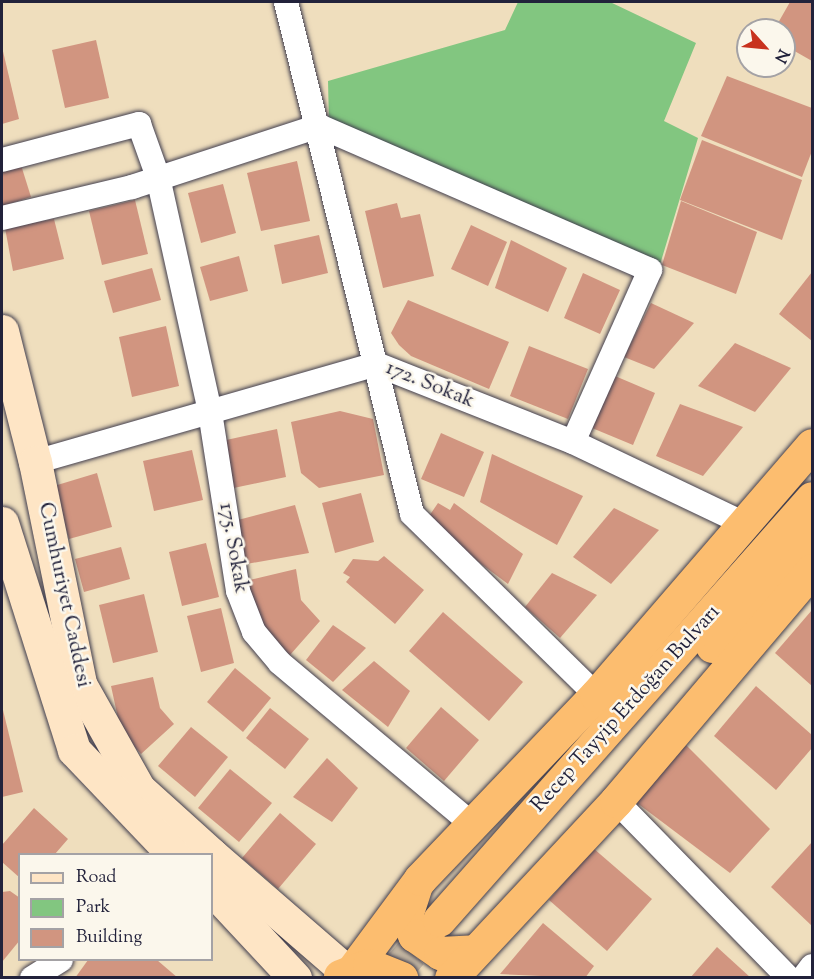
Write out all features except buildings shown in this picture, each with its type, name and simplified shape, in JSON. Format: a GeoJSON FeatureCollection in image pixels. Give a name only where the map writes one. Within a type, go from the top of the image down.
{"type":"FeatureCollection","features":[{"type":"Feature","properties":{"kind":"highway"},"geometry":{"type":"LineString","coordinates":[[347,973],[420,879],[596,695],[741,522],[813,445]]}},
{"type":"Feature","properties":{"kind":"highway","name":"Recep Tayyip Erdoğan Bulvarı"},"geometry":{"type":"LineString","coordinates":[[457,934],[813,498]]}},
{"type":"Feature","properties":{"kind":"highway","name":"Recep Tayyip Erdoğan Bulvarı"},"geometry":{"type":"LineString","coordinates":[[457,934],[813,536]]}},
{"type":"Feature","properties":{"kind":"highway"},"geometry":{"type":"LineString","coordinates":[[420,879],[405,915],[414,935],[440,953],[457,934],[616,801],[813,570]]}},
{"type":"Feature","properties":{"kind":"highway"},"geometry":{"type":"LineString","coordinates":[[451,978],[457,934]]}},
{"type":"Feature","properties":{"kind":"highway"},"geometry":{"type":"LineString","coordinates":[[347,973],[385,967],[402,978]]}},
{"type":"Feature","properties":{"kind":"main road","name":"Cumhuriyet Caddesi"},"geometry":{"type":"LineString","coordinates":[[2,331],[35,462],[80,684],[139,789],[209,853]]}},
{"type":"Feature","properties":{"kind":"main road","name":"Cumhuriyet Caddesi"},"geometry":{"type":"LineString","coordinates":[[2,523],[74,750],[159,850]]}},
{"type":"Feature","properties":{"kind":"main road","name":"Cumhuriyet Caddesi"},"geometry":{"type":"LineString","coordinates":[[213,857],[347,973]]}},
{"type":"Feature","properties":{"kind":"main road"},"geometry":{"type":"LineString","coordinates":[[213,890],[295,978]]}},
{"type":"Feature","properties":{"kind":"street"},"geometry":{"type":"LineString","coordinates":[[286,2],[319,126],[412,514],[596,695]]}},
{"type":"Feature","properties":{"kind":"street","name":"175. Sokak"},"geometry":{"type":"LineString","coordinates":[[2,160],[139,124],[158,177],[210,412],[238,591],[254,632],[280,663],[472,824]]}},
{"type":"Feature","properties":{"kind":"street"},"geometry":{"type":"LineString","coordinates":[[2,218],[158,177],[319,126],[650,270],[573,442]]}},
{"type":"Feature","properties":{"kind":"street","name":"172. Sokak"},"geometry":{"type":"LineString","coordinates":[[35,462],[376,364],[573,442],[741,522]]}},
{"type":"Feature","properties":{"kind":"street"},"geometry":{"type":"LineString","coordinates":[[616,801],[789,978]]}},
{"type":"Feature","properties":{"kind":"street"},"geometry":{"type":"LineString","coordinates":[[32,978],[59,961]]}},
{"type":"Feature","properties":{"kind":"street"},"geometry":{"type":"LineString","coordinates":[[803,978],[813,966]]}},
{"type":"Feature","properties":{"kind":"green space"},"geometry":{"type":"Polygon","coordinates":[[[518,2],[610,2],[696,43],[664,121],[698,138],[659,268],[329,125],[328,81],[505,30],[518,2]]]}},
{"type":"Feature","properties":{"kind":"tunnel"},"geometry":{"type":"LineString","coordinates":[[390,978],[439,920]]}}]}
